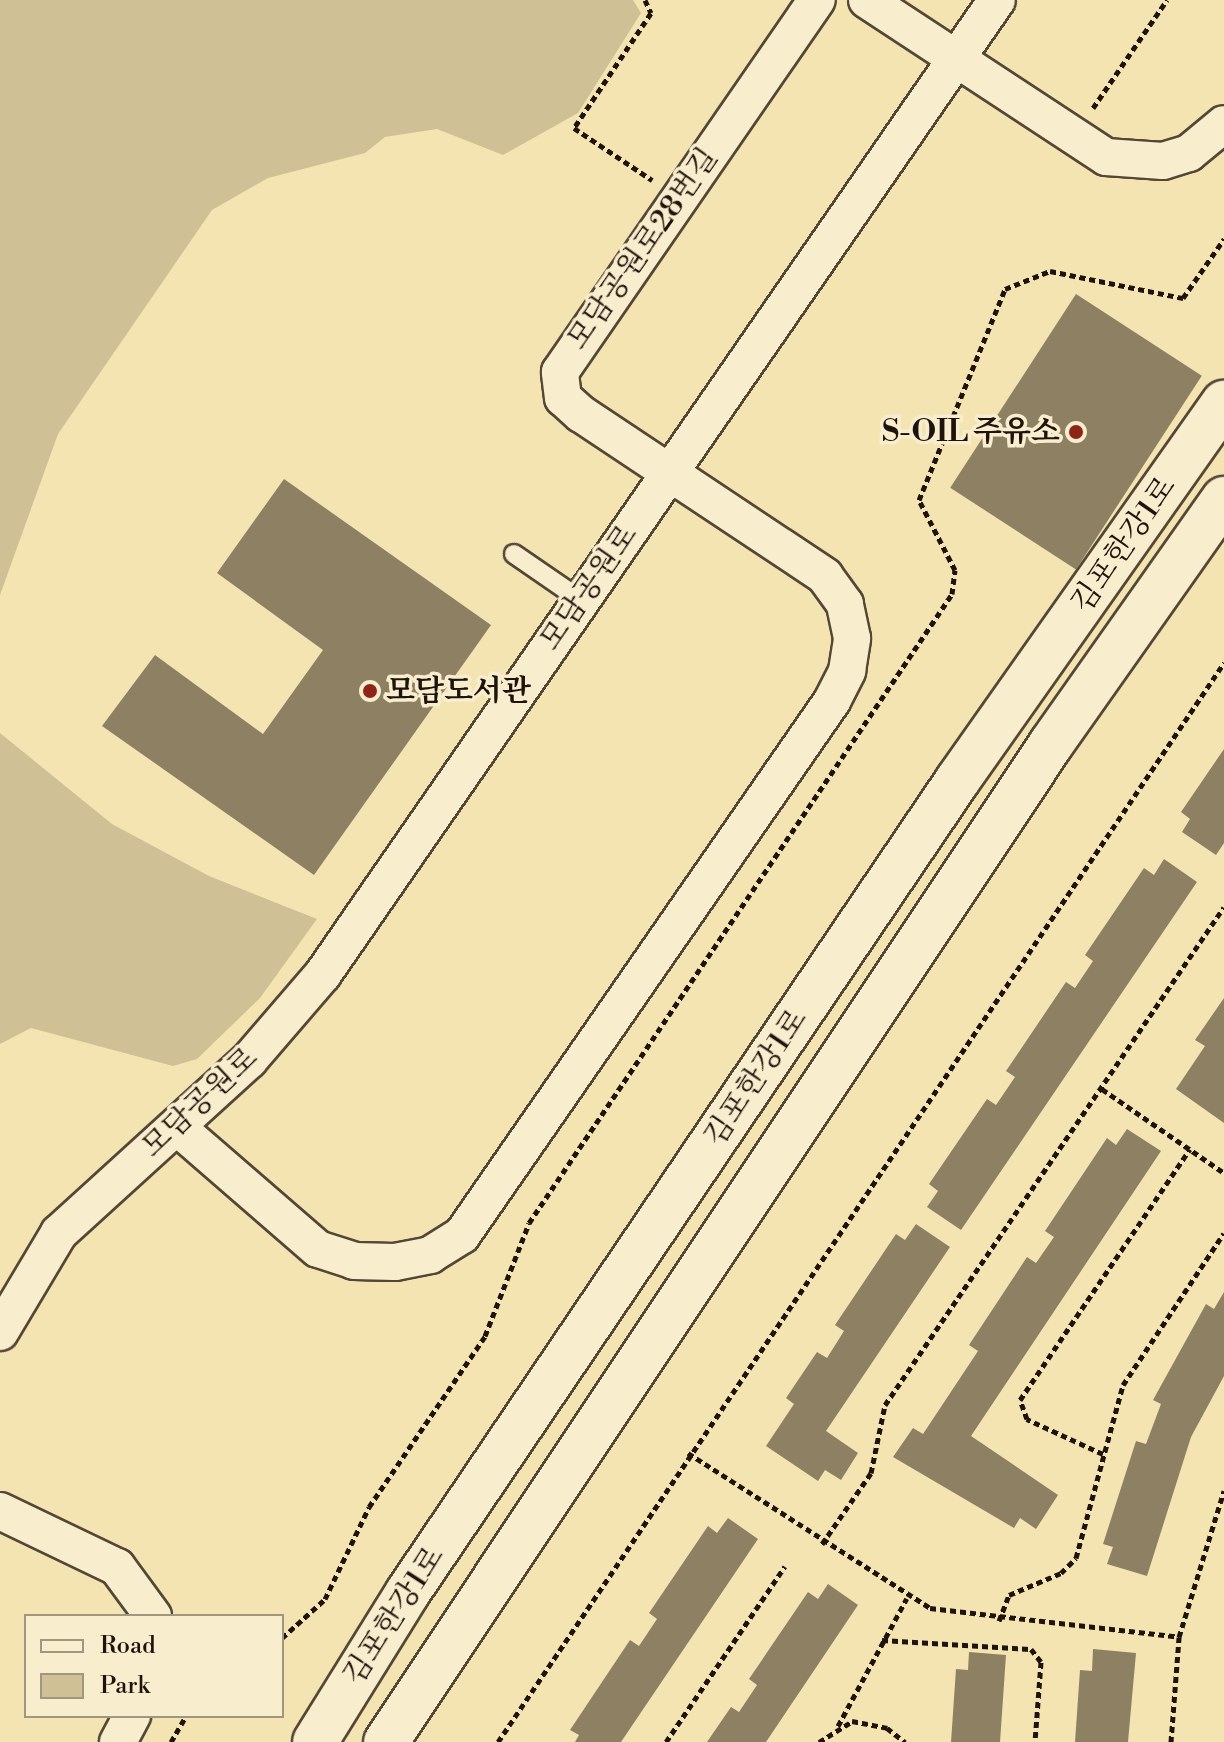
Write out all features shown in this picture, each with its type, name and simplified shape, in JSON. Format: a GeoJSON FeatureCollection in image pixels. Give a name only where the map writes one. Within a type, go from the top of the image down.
{"type":"FeatureCollection","features":[{"type":"Feature","properties":{"kind":"street","name":"모담공원로28번길"},"geometry":{"type":"LineString","coordinates":[[177,1127],[318,1249],[354,1261],[430,1255],[487,1207],[847,671],[852,638],[845,604],[825,576],[581,414],[563,398],[560,372],[817,0]]}},
{"type":"Feature","properties":{"kind":"street"},"geometry":{"type":"LineString","coordinates":[[867,0],[1074,136],[1137,165],[1189,153],[1224,124]]}},
{"type":"Feature","properties":{"kind":"street","name":"모담공원로"},"geometry":{"type":"LineString","coordinates":[[0,1332],[59,1233],[249,1060],[323,974],[997,0]]}},
{"type":"Feature","properties":{"kind":"street","name":"김포한강1로"},"geometry":{"type":"LineString","coordinates":[[315,1742],[408,1592],[939,807],[1219,420]]}},
{"type":"Feature","properties":{"kind":"street","name":"김포한강1로"},"geometry":{"type":"LineString","coordinates":[[386,1742],[1051,744],[1224,499]]}},
{"type":"Feature","properties":{"kind":"street"},"geometry":{"type":"LineString","coordinates":[[0,1511],[117,1567],[152,1614]]}},
{"type":"Feature","properties":{"kind":"street"},"geometry":{"type":"LineString","coordinates":[[118,1742],[131,1718]]}},
{"type":"Feature","properties":{"kind":"lane"},"geometry":{"type":"LineString","coordinates":[[514,554],[581,600]]}},
{"type":"Feature","properties":{"kind":"path"},"geometry":{"type":"LineString","coordinates":[[645,0],[651,13],[574,128],[679,198]]}},
{"type":"Feature","properties":{"kind":"path"},"geometry":{"type":"LineString","coordinates":[[1074,136],[1167,0]]}},
{"type":"Feature","properties":{"kind":"path"},"geometry":{"type":"LineString","coordinates":[[498,1742],[688,1453],[1224,663]]}},
{"type":"Feature","properties":{"kind":"path"},"geometry":{"type":"LineString","coordinates":[[822,1544],[871,1473],[885,1405],[1224,907]]}},
{"type":"Feature","properties":{"kind":"path"},"geometry":{"type":"LineString","coordinates":[[1102,1089],[1224,1173]]}},
{"type":"Feature","properties":{"kind":"path"},"geometry":{"type":"LineString","coordinates":[[1103,1454],[1027,1419],[1020,1400],[1190,1149]]}},
{"type":"Feature","properties":{"kind":"path"},"geometry":{"type":"LineString","coordinates":[[999,1621],[1009,1595],[1072,1565],[1123,1385],[1224,1233]]}},
{"type":"Feature","properties":{"kind":"path"},"geometry":{"type":"LineString","coordinates":[[688,1453],[907,1598],[950,1615],[1179,1637]]}},
{"type":"Feature","properties":{"kind":"path"},"geometry":{"type":"LineString","coordinates":[[1171,1742],[1179,1637],[1224,1491]]}},
{"type":"Feature","properties":{"kind":"path"},"geometry":{"type":"LineString","coordinates":[[666,1742],[785,1566]]}},
{"type":"Feature","properties":{"kind":"path"},"geometry":{"type":"LineString","coordinates":[[819,1742],[838,1726],[907,1598]]}},
{"type":"Feature","properties":{"kind":"path"},"geometry":{"type":"LineString","coordinates":[[882,1640],[1031,1649],[1041,1662],[1035,1742]]}},
{"type":"Feature","properties":{"kind":"path"},"geometry":{"type":"LineString","coordinates":[[171,1742],[185,1718]]}},
{"type":"Feature","properties":{"kind":"path"},"geometry":{"type":"LineString","coordinates":[[838,1726],[869,1722],[905,1742]]}},
{"type":"Feature","properties":{"kind":"green space"},"geometry":{"type":"Polygon","coordinates":[[[0,0],[633,0],[641,13],[578,113],[503,155],[437,129],[385,137],[365,153],[268,178],[212,210],[58,434],[0,595],[0,0]]]}},
{"type":"Feature","properties":{"kind":"green space"},"geometry":{"type":"Polygon","coordinates":[[[0,733],[112,824],[209,876],[317,919],[260,998],[197,1059],[173,1066],[31,1028],[0,1044],[0,733]]]}},
{"type":"Feature","properties":{"kind":"building","name":"S-OIL 주유소"},"geometry":{"type":"Polygon","coordinates":[[[1076,294],[1202,376],[1076,569],[950,488],[1076,294]]]}},
{"type":"Feature","properties":{"kind":"building","name":"모담도서관"},"geometry":{"type":"Polygon","coordinates":[[[284,479],[491,625],[314,875],[102,726],[155,655],[263,734],[323,650],[217,573],[284,479]]]}},
{"type":"Feature","properties":{"kind":"building"},"geometry":{"type":"Polygon","coordinates":[[[1224,749],[1224,843],[1216,855],[1182,832],[1190,819],[1181,812],[1224,749]]]}},
{"type":"Feature","properties":{"kind":"building"},"geometry":{"type":"Polygon","coordinates":[[[1164,859],[1197,882],[961,1230],[927,1207],[938,1191],[929,1184],[987,1099],[996,1105],[1015,1077],[1006,1071],[1066,982],[1075,988],[1093,961],[1085,955],[1144,868],[1154,875],[1164,859]]]}},
{"type":"Feature","properties":{"kind":"building"},"geometry":{"type":"Polygon","coordinates":[[[1224,998],[1224,1123],[1176,1089],[1205,1046],[1195,1040],[1224,998]]]}},
{"type":"Feature","properties":{"kind":"building"},"geometry":{"type":"Polygon","coordinates":[[[1127,1129],[1161,1151],[971,1436],[1058,1495],[1036,1529],[1020,1518],[1014,1528],[893,1457],[913,1428],[923,1434],[978,1351],[969,1345],[1027,1257],[1036,1263],[1054,1237],[1045,1231],[1107,1138],[1116,1145],[1127,1129]]]}},
{"type":"Feature","properties":{"kind":"building"},"geometry":{"type":"Polygon","coordinates":[[[916,1224],[950,1247],[826,1431],[858,1453],[841,1480],[825,1470],[818,1481],[766,1446],[794,1404],[786,1398],[817,1352],[827,1358],[844,1331],[835,1325],[896,1234],[905,1240],[916,1224]]]}},
{"type":"Feature","properties":{"kind":"building"},"geometry":{"type":"Polygon","coordinates":[[[1224,1292],[1224,1376],[1191,1437],[1147,1576],[1107,1564],[1113,1547],[1103,1544],[1136,1441],[1146,1444],[1161,1404],[1153,1400],[1206,1304],[1214,1309],[1224,1292]]]}},
{"type":"Feature","properties":{"kind":"building"},"geometry":{"type":"Polygon","coordinates":[[[728,1518],[758,1539],[621,1742],[575,1742],[579,1735],[570,1730],[630,1640],[639,1646],[657,1619],[649,1613],[708,1526],[717,1533],[728,1518]]]}},
{"type":"Feature","properties":{"kind":"building"},"geometry":{"type":"Polygon","coordinates":[[[828,1584],[858,1605],[766,1742],[707,1742],[731,1707],[739,1712],[757,1685],[749,1679],[808,1592],[818,1599],[828,1584]]]}},
{"type":"Feature","properties":{"kind":"building"},"geometry":{"type":"Polygon","coordinates":[[[1093,1649],[1136,1653],[1128,1742],[1075,1742],[1080,1670],[1092,1671],[1093,1649]]]}},
{"type":"Feature","properties":{"kind":"building"},"geometry":{"type":"Polygon","coordinates":[[[969,1652],[1006,1655],[1000,1742],[951,1742],[956,1669],[968,1670],[969,1652]]]}},
{"type":"Feature","properties":{"kind":"place","name":"S-OIL 주유소"},"geometry":{"type":"Point","coordinates":[1076,432]}},
{"type":"Feature","properties":{"kind":"place","name":"모담도서관"},"geometry":{"type":"Point","coordinates":[370,691]}}]}
